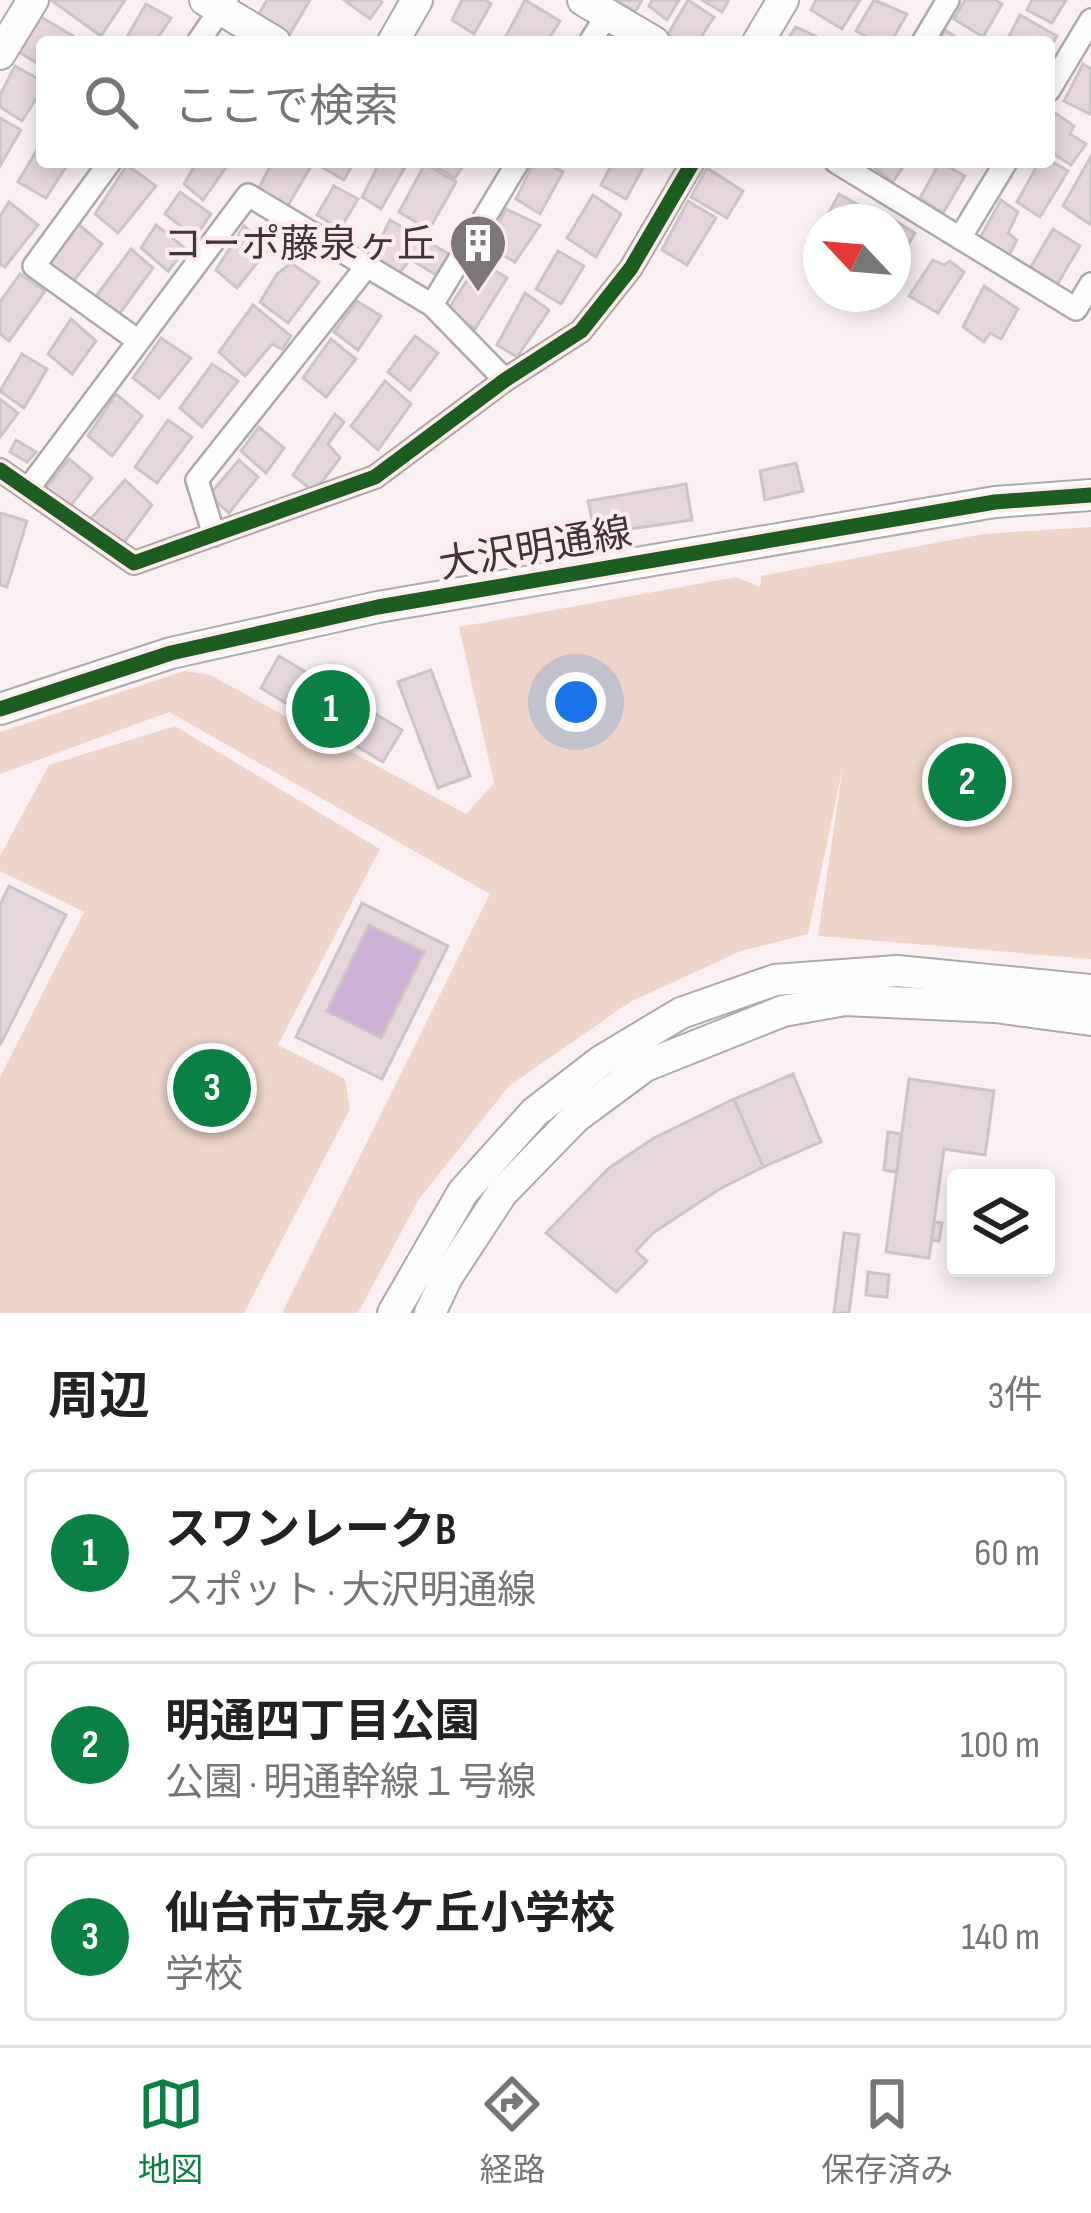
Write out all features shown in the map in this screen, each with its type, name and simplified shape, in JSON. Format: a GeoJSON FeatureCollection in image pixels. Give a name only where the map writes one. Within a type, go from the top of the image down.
{"type":"FeatureCollection","features":[{"type":"Feature","properties":{"kind":"street"},"geometry":{"type":"LineString","coordinates":[[0,54],[32,0]]}},
{"type":"Feature","properties":{"kind":"street"},"geometry":{"type":"LineString","coordinates":[[396,36],[417,0]]}},
{"type":"Feature","properties":{"kind":"street"},"geometry":{"type":"LineString","coordinates":[[762,36],[784,0]]}},
{"type":"Feature","properties":{"kind":"street"},"geometry":{"type":"LineString","coordinates":[[927,36],[948,0]]}},
{"type":"Feature","properties":{"kind":"street"},"geometry":{"type":"LineString","coordinates":[[201,36],[218,3],[266,36]]}},
{"type":"Feature","properties":{"kind":"street"},"geometry":{"type":"LineString","coordinates":[[590,36],[593,5],[644,36]]}},
{"type":"Feature","properties":{"kind":"street"},"geometry":{"type":"LineString","coordinates":[[1055,80],[1091,20]]}},
{"type":"Feature","properties":{"kind":"street"},"geometry":{"type":"LineString","coordinates":[[106,168],[34,266],[136,340]]}},
{"type":"Feature","properties":{"kind":"street"},"geometry":{"type":"LineString","coordinates":[[431,305],[514,168]]}},
{"type":"Feature","properties":{"kind":"street"},"geometry":{"type":"LineString","coordinates":[[0,470],[134,563],[375,477],[505,380],[581,331],[631,268],[689,168]]}},
{"type":"Feature","properties":{"kind":"street"},"geometry":{"type":"LineString","coordinates":[[852,168],[1076,309],[1091,284]]}},
{"type":"Feature","properties":{"kind":"street"},"geometry":{"type":"LineString","coordinates":[[960,238],[1002,168]]}},
{"type":"Feature","properties":{"kind":"street"},"geometry":{"type":"LineString","coordinates":[[28,489],[248,195],[431,305],[505,380]]}},
{"type":"Feature","properties":{"kind":"street"},"geometry":{"type":"LineString","coordinates":[[214,536],[197,480],[368,266]]}},
{"type":"Feature","properties":{"kind":"street","name":"大沢明通線"},"geometry":{"type":"LineString","coordinates":[[0,709],[170,653],[378,607],[995,502],[1091,495]]}},
{"type":"Feature","properties":{"kind":"street"},"geometry":{"type":"LineString","coordinates":[[393,1313],[463,1192],[535,1112],[601,1061],[681,1013],[775,980],[897,971],[1091,990]]}},
{"type":"Feature","properties":{"kind":"street"},"geometry":{"type":"LineString","coordinates":[[430,1313],[447,1277],[502,1192],[576,1117],[644,1066],[783,1011],[845,1000],[995,1007],[1091,1020]]}},
{"type":"Feature","properties":{"kind":"shaded area"},"geometry":{"type":"Polygon","coordinates":[[[1091,527],[1091,959],[818,936],[843,766],[808,934],[741,951],[630,1002],[509,1086],[419,1199],[358,1313],[282,1313],[490,894],[169,712],[0,774],[0,732],[184,671],[210,675],[466,814],[494,783],[459,627],[736,577],[760,587],[761,576],[983,534],[1091,527]]]}},
{"type":"Feature","properties":{"kind":"shaded area"},"geometry":{"type":"Polygon","coordinates":[[[175,726],[380,849],[278,1045],[345,1079],[350,1109],[244,1313],[0,1313],[0,1077],[84,912],[0,871],[0,856],[49,765],[175,726]]]}},
{"type":"Feature","properties":{"kind":"shaded area"},"geometry":{"type":"Polygon","coordinates":[[[369,925],[424,952],[381,1038],[327,1011],[369,925]]]}},
{"type":"Feature","properties":{"kind":"building"},"geometry":{"type":"Polygon","coordinates":[[[51,0],[125,0],[101,36],[51,0]]]}},
{"type":"Feature","properties":{"kind":"building"},"geometry":{"type":"Polygon","coordinates":[[[267,0],[310,0],[289,36],[256,19],[267,0]]]}},
{"type":"Feature","properties":{"kind":"building"},"geometry":{"type":"Polygon","coordinates":[[[344,0],[380,0],[382,2],[370,19],[344,0]]]}},
{"type":"Feature","properties":{"kind":"building"},"geometry":{"type":"Polygon","coordinates":[[[462,0],[491,4],[474,34],[452,20],[462,0]]]}},
{"type":"Feature","properties":{"kind":"building"},"geometry":{"type":"Polygon","coordinates":[[[525,0],[560,21],[551,36],[506,36],[525,0]]]}},
{"type":"Feature","properties":{"kind":"building"},"geometry":{"type":"Polygon","coordinates":[[[616,0],[642,0],[635,12],[616,0]]]}},
{"type":"Feature","properties":{"kind":"building"},"geometry":{"type":"Polygon","coordinates":[[[652,0],[679,0],[667,20],[649,6],[652,0]]]}},
{"type":"Feature","properties":{"kind":"building"},"geometry":{"type":"Polygon","coordinates":[[[688,0],[714,17],[702,36],[668,34],[688,0]]]}},
{"type":"Feature","properties":{"kind":"building"},"geometry":{"type":"Polygon","coordinates":[[[702,0],[729,0],[722,12],[702,0]]]}},
{"type":"Feature","properties":{"kind":"building"},"geometry":{"type":"Polygon","coordinates":[[[816,0],[860,0],[842,29],[811,10],[816,0]]]}},
{"type":"Feature","properties":{"kind":"building"},"geometry":{"type":"Polygon","coordinates":[[[874,0],[907,14],[894,36],[865,36],[856,31],[874,0]]]}},
{"type":"Feature","properties":{"kind":"building"},"geometry":{"type":"Polygon","coordinates":[[[965,0],[1002,4],[984,36],[954,19],[965,0]]]}},
{"type":"Feature","properties":{"kind":"building"},"geometry":{"type":"Polygon","coordinates":[[[1032,0],[1066,0],[1052,23],[1027,10],[1032,0]]]}},
{"type":"Feature","properties":{"kind":"building"},"geometry":{"type":"Polygon","coordinates":[[[146,4],[171,18],[159,36],[127,36],[146,4]]]}},
{"type":"Feature","properties":{"kind":"building"},"geometry":{"type":"Polygon","coordinates":[[[1020,15],[1057,36],[1055,39],[1009,36],[1020,15]]]}},
{"type":"Feature","properties":{"kind":"building"},"geometry":{"type":"Polygon","coordinates":[[[41,17],[73,36],[36,36],[36,62],[19,52],[41,17]]]}},
{"type":"Feature","properties":{"kind":"building"},"geometry":{"type":"Polygon","coordinates":[[[796,27],[815,36],[790,36],[796,27]]]}},
{"type":"Feature","properties":{"kind":"building"},"geometry":{"type":"Polygon","coordinates":[[[1083,64],[1091,69],[1090,114],[1064,101],[1083,64]]]}},
{"type":"Feature","properties":{"kind":"building"},"geometry":{"type":"Polygon","coordinates":[[[15,66],[36,78],[36,99],[22,121],[0,107],[0,95],[15,66]]]}},
{"type":"Feature","properties":{"kind":"building"},"geometry":{"type":"Polygon","coordinates":[[[1055,113],[1074,126],[1070,134],[1086,144],[1071,165],[1055,155],[1055,113]]]}},
{"type":"Feature","properties":{"kind":"building"},"geometry":{"type":"Polygon","coordinates":[[[0,118],[21,130],[0,166],[0,118]]]}},
{"type":"Feature","properties":{"kind":"building"},"geometry":{"type":"Polygon","coordinates":[[[36,151],[36,168],[65,168],[46,198],[18,182],[36,151]]]}},
{"type":"Feature","properties":{"kind":"building"},"geometry":{"type":"Polygon","coordinates":[[[1091,156],[1091,225],[1063,206],[1091,156]]]}},
{"type":"Feature","properties":{"kind":"building"},"geometry":{"type":"Polygon","coordinates":[[[1055,163],[1068,171],[1040,217],[1017,202],[1036,168],[1055,168],[1055,163]]]}},
{"type":"Feature","properties":{"kind":"building"},"geometry":{"type":"Polygon","coordinates":[[[125,168],[156,186],[118,233],[95,214],[125,168]]]}},
{"type":"Feature","properties":{"kind":"building"},"geometry":{"type":"Polygon","coordinates":[[[193,168],[226,168],[203,200],[184,184],[193,168]]]}},
{"type":"Feature","properties":{"kind":"building"},"geometry":{"type":"Polygon","coordinates":[[[269,168],[310,168],[286,209],[257,192],[269,168]]]}},
{"type":"Feature","properties":{"kind":"building"},"geometry":{"type":"Polygon","coordinates":[[[323,168],[351,168],[344,180],[323,168]]]}},
{"type":"Feature","properties":{"kind":"building"},"geometry":{"type":"Polygon","coordinates":[[[377,168],[404,169],[381,209],[362,197],[377,168]]]}},
{"type":"Feature","properties":{"kind":"building"},"geometry":{"type":"Polygon","coordinates":[[[423,168],[456,182],[429,230],[399,212],[423,168]]]}},
{"type":"Feature","properties":{"kind":"building"},"geometry":{"type":"Polygon","coordinates":[[[438,168],[461,168],[455,178],[438,168]]]}},
{"type":"Feature","properties":{"kind":"building"},"geometry":{"type":"Polygon","coordinates":[[[531,168],[563,172],[540,214],[516,199],[531,168]]]}},
{"type":"Feature","properties":{"kind":"building"},"geometry":{"type":"Polygon","coordinates":[[[610,168],[643,168],[626,199],[601,185],[610,168]]]}},
{"type":"Feature","properties":{"kind":"building"},"geometry":{"type":"Polygon","coordinates":[[[707,168],[743,191],[727,218],[691,197],[707,168]]]}},
{"type":"Feature","properties":{"kind":"building"},"geometry":{"type":"Polygon","coordinates":[[[875,168],[902,168],[893,182],[875,168]]]}},
{"type":"Feature","properties":{"kind":"building"},"geometry":{"type":"Polygon","coordinates":[[[937,168],[951,168],[965,176],[943,213],[920,198],[937,168]]]}},
{"type":"Feature","properties":{"kind":"building"},"geometry":{"type":"Polygon","coordinates":[[[334,186],[358,199],[340,229],[317,215],[334,186]]]}},
{"type":"Feature","properties":{"kind":"building"},"geometry":{"type":"Polygon","coordinates":[[[180,192],[211,214],[195,237],[165,214],[180,192]]]}},
{"type":"Feature","properties":{"kind":"building"},"geometry":{"type":"Polygon","coordinates":[[[839,194],[857,204],[834,204],[839,194]]]}},
{"type":"Feature","properties":{"kind":"building"},"geometry":{"type":"Polygon","coordinates":[[[593,195],[621,214],[596,257],[567,238],[593,195]]]}},
{"type":"Feature","properties":{"kind":"building"},"geometry":{"type":"Polygon","coordinates":[[[1001,200],[1018,212],[1008,233],[1017,240],[1008,257],[979,240],[1001,200]]]}},
{"type":"Feature","properties":{"kind":"building"},"geometry":{"type":"Polygon","coordinates":[[[688,201],[716,218],[687,265],[662,250],[688,201]]]}},
{"type":"Feature","properties":{"kind":"building"},"geometry":{"type":"Polygon","coordinates":[[[9,202],[38,225],[5,267],[0,264],[0,216],[9,202]]]}},
{"type":"Feature","properties":{"kind":"building"},"geometry":{"type":"Polygon","coordinates":[[[506,209],[540,225],[515,262],[487,246],[506,209]]]}},
{"type":"Feature","properties":{"kind":"building"},"geometry":{"type":"Polygon","coordinates":[[[390,220],[449,254],[436,275],[410,259],[398,275],[371,258],[390,220]]]}},
{"type":"Feature","properties":{"kind":"building"},"geometry":{"type":"Polygon","coordinates":[[[78,224],[102,244],[72,283],[49,264],[78,224]]]}},
{"type":"Feature","properties":{"kind":"building"},"geometry":{"type":"Polygon","coordinates":[[[156,225],[186,249],[168,271],[141,248],[156,225]]]}},
{"type":"Feature","properties":{"kind":"building"},"geometry":{"type":"Polygon","coordinates":[[[244,226],[270,247],[237,288],[216,270],[244,226]]]}},
{"type":"Feature","properties":{"kind":"building"},"geometry":{"type":"Polygon","coordinates":[[[1053,229],[1080,246],[1055,288],[1029,270],[1053,229]]]}},
{"type":"Feature","properties":{"kind":"building"},"geometry":{"type":"Polygon","coordinates":[[[131,249],[153,268],[117,317],[94,299],[131,249]]]}},
{"type":"Feature","properties":{"kind":"building"},"geometry":{"type":"Polygon","coordinates":[[[558,251],[584,266],[561,304],[536,289],[558,251]]]}},
{"type":"Feature","properties":{"kind":"building"},"geometry":{"type":"Polygon","coordinates":[[[933,260],[944,265],[950,261],[964,272],[938,313],[911,293],[933,260]]]}},
{"type":"Feature","properties":{"kind":"building","name":"コーポ藤泉ヶ丘"},"geometry":{"type":"Polygon","coordinates":[[[480,261],[507,278],[475,329],[447,311],[480,261]]]}},
{"type":"Feature","properties":{"kind":"building"},"geometry":{"type":"Polygon","coordinates":[[[291,263],[319,282],[288,323],[260,302],[277,274],[291,263]]]}},
{"type":"Feature","properties":{"kind":"building"},"geometry":{"type":"Polygon","coordinates":[[[20,274],[45,291],[9,341],[0,334],[0,302],[20,274]]]}},
{"type":"Feature","properties":{"kind":"building"},"geometry":{"type":"Polygon","coordinates":[[[984,286],[1018,309],[1001,339],[990,333],[984,342],[963,327],[984,286]]]}},
{"type":"Feature","properties":{"kind":"building"},"geometry":{"type":"Polygon","coordinates":[[[525,293],[549,310],[517,357],[497,345],[525,293]]]}},
{"type":"Feature","properties":{"kind":"building"},"geometry":{"type":"Polygon","coordinates":[[[357,301],[381,316],[358,350],[334,332],[357,301]]]}},
{"type":"Feature","properties":{"kind":"building"},"geometry":{"type":"Polygon","coordinates":[[[253,305],[291,336],[282,349],[272,344],[245,376],[219,352],[253,305]]]}},
{"type":"Feature","properties":{"kind":"building"},"geometry":{"type":"Polygon","coordinates":[[[71,319],[96,341],[72,374],[48,354],[71,319]]]}},
{"type":"Feature","properties":{"kind":"building"},"geometry":{"type":"Polygon","coordinates":[[[415,336],[438,353],[410,390],[388,372],[415,336]]]}},
{"type":"Feature","properties":{"kind":"building"},"geometry":{"type":"Polygon","coordinates":[[[161,338],[191,358],[159,398],[133,378],[161,338]]]}},
{"type":"Feature","properties":{"kind":"building"},"geometry":{"type":"Polygon","coordinates":[[[331,339],[356,359],[326,397],[303,378],[331,339]]]}},
{"type":"Feature","properties":{"kind":"building"},"geometry":{"type":"Polygon","coordinates":[[[22,354],[47,369],[24,408],[0,391],[22,354]]]}},
{"type":"Feature","properties":{"kind":"building"},"geometry":{"type":"Polygon","coordinates":[[[212,364],[238,381],[202,427],[180,408],[212,364]]]}},
{"type":"Feature","properties":{"kind":"building"},"geometry":{"type":"Polygon","coordinates":[[[385,381],[411,404],[378,450],[351,426],[385,381]]]}},
{"type":"Feature","properties":{"kind":"building"},"geometry":{"type":"Polygon","coordinates":[[[116,394],[142,416],[112,456],[88,436],[116,394]]]}},
{"type":"Feature","properties":{"kind":"building"},"geometry":{"type":"Polygon","coordinates":[[[0,399],[18,413],[0,437],[0,399]]]}},
{"type":"Feature","properties":{"kind":"building"},"geometry":{"type":"Polygon","coordinates":[[[335,414],[344,422],[328,444],[340,458],[314,492],[293,475],[335,414]]]}},
{"type":"Feature","properties":{"kind":"building"},"geometry":{"type":"Polygon","coordinates":[[[168,420],[192,437],[157,483],[135,467],[168,420]]]}},
{"type":"Feature","properties":{"kind":"building"},"geometry":{"type":"Polygon","coordinates":[[[259,427],[284,448],[266,473],[241,451],[259,427]]]}},
{"type":"Feature","properties":{"kind":"building"},"geometry":{"type":"Polygon","coordinates":[[[16,440],[36,452],[27,462],[10,452],[16,440]]]}},
{"type":"Feature","properties":{"kind":"building"},"geometry":{"type":"Polygon","coordinates":[[[69,459],[92,478],[68,509],[44,490],[69,459]]]}},
{"type":"Feature","properties":{"kind":"building"},"geometry":{"type":"Polygon","coordinates":[[[239,460],[258,477],[229,513],[209,495],[239,460]]]}},
{"type":"Feature","properties":{"kind":"building"},"geometry":{"type":"Polygon","coordinates":[[[796,463],[803,491],[765,500],[760,471],[796,463]]]}},
{"type":"Feature","properties":{"kind":"building"},"geometry":{"type":"Polygon","coordinates":[[[125,480],[152,505],[120,548],[89,521],[125,480]]]}},
{"type":"Feature","properties":{"kind":"building"},"geometry":{"type":"Polygon","coordinates":[[[686,484],[692,520],[595,534],[588,501],[686,484]]]}},
{"type":"Feature","properties":{"kind":"building"},"geometry":{"type":"Polygon","coordinates":[[[0,513],[27,521],[7,587],[0,585],[0,513]]]}},
{"type":"Feature","properties":{"kind":"building"},"geometry":{"type":"Polygon","coordinates":[[[279,656],[402,730],[383,762],[261,688],[279,656]]]}},
{"type":"Feature","properties":{"kind":"building"},"geometry":{"type":"Polygon","coordinates":[[[431,670],[470,776],[438,788],[398,682],[431,670]]]}},
{"type":"Feature","properties":{"kind":"building"},"geometry":{"type":"Polygon","coordinates":[[[9,886],[66,915],[0,1045],[0,905],[9,886]]]}},
{"type":"Feature","properties":{"kind":"building"},"geometry":{"type":"Polygon","coordinates":[[[362,903],[448,946],[382,1079],[296,1037],[362,903]],[[369,925],[327,1011],[381,1038],[424,952],[369,925]]]}},
{"type":"Feature","properties":{"kind":"building"},"geometry":{"type":"Polygon","coordinates":[[[793,1074],[821,1142],[763,1167],[734,1099],[793,1074]]]}},
{"type":"Feature","properties":{"kind":"building"},"geometry":{"type":"Polygon","coordinates":[[[909,1079],[994,1091],[985,1155],[944,1149],[929,1258],[886,1252],[909,1079]]]}},
{"type":"Feature","properties":{"kind":"building"},"geometry":{"type":"Polygon","coordinates":[[[734,1099],[763,1167],[653,1233],[636,1251],[647,1261],[616,1292],[546,1233],[609,1168],[654,1138],[734,1099]]]}},
{"type":"Feature","properties":{"kind":"building"},"geometry":{"type":"Polygon","coordinates":[[[888,1132],[901,1134],[897,1172],[884,1170],[888,1132]]]}},
{"type":"Feature","properties":{"kind":"building"},"geometry":{"type":"Polygon","coordinates":[[[934,1222],[942,1223],[939,1241],[932,1240],[934,1222]]]}},
{"type":"Feature","properties":{"kind":"building"},"geometry":{"type":"Polygon","coordinates":[[[844,1233],[859,1235],[849,1313],[834,1313],[844,1233]]]}},
{"type":"Feature","properties":{"kind":"building"},"geometry":{"type":"Polygon","coordinates":[[[868,1272],[889,1275],[887,1297],[866,1295],[868,1272]]]}},
{"type":"Feature","properties":{"kind":"cycle path"},"geometry":{"type":"LineString","coordinates":[[0,470],[134,563],[375,477],[505,380],[581,331],[631,268],[689,168]]}},
{"type":"Feature","properties":{"kind":"cycle path"},"geometry":{"type":"LineString","coordinates":[[0,709],[171,653],[378,607],[995,502],[1091,495]]}},
{"type":"Feature","properties":{"kind":"place","name":"コーポ藤泉ヶ丘"},"geometry":{"type":"Point","coordinates":[478,294]}},
{"type":"Feature","properties":{"kind":"place","name":"スワンレークB"},"geometry":{"type":"Point","coordinates":[331,709]}},
{"type":"Feature","properties":{"kind":"place","name":"明通四丁目公園"},"geometry":{"type":"Point","coordinates":[967,782]}},
{"type":"Feature","properties":{"kind":"place","name":"仙台市立泉ケ丘小学校"},"geometry":{"type":"Point","coordinates":[212,1088]}}]}
